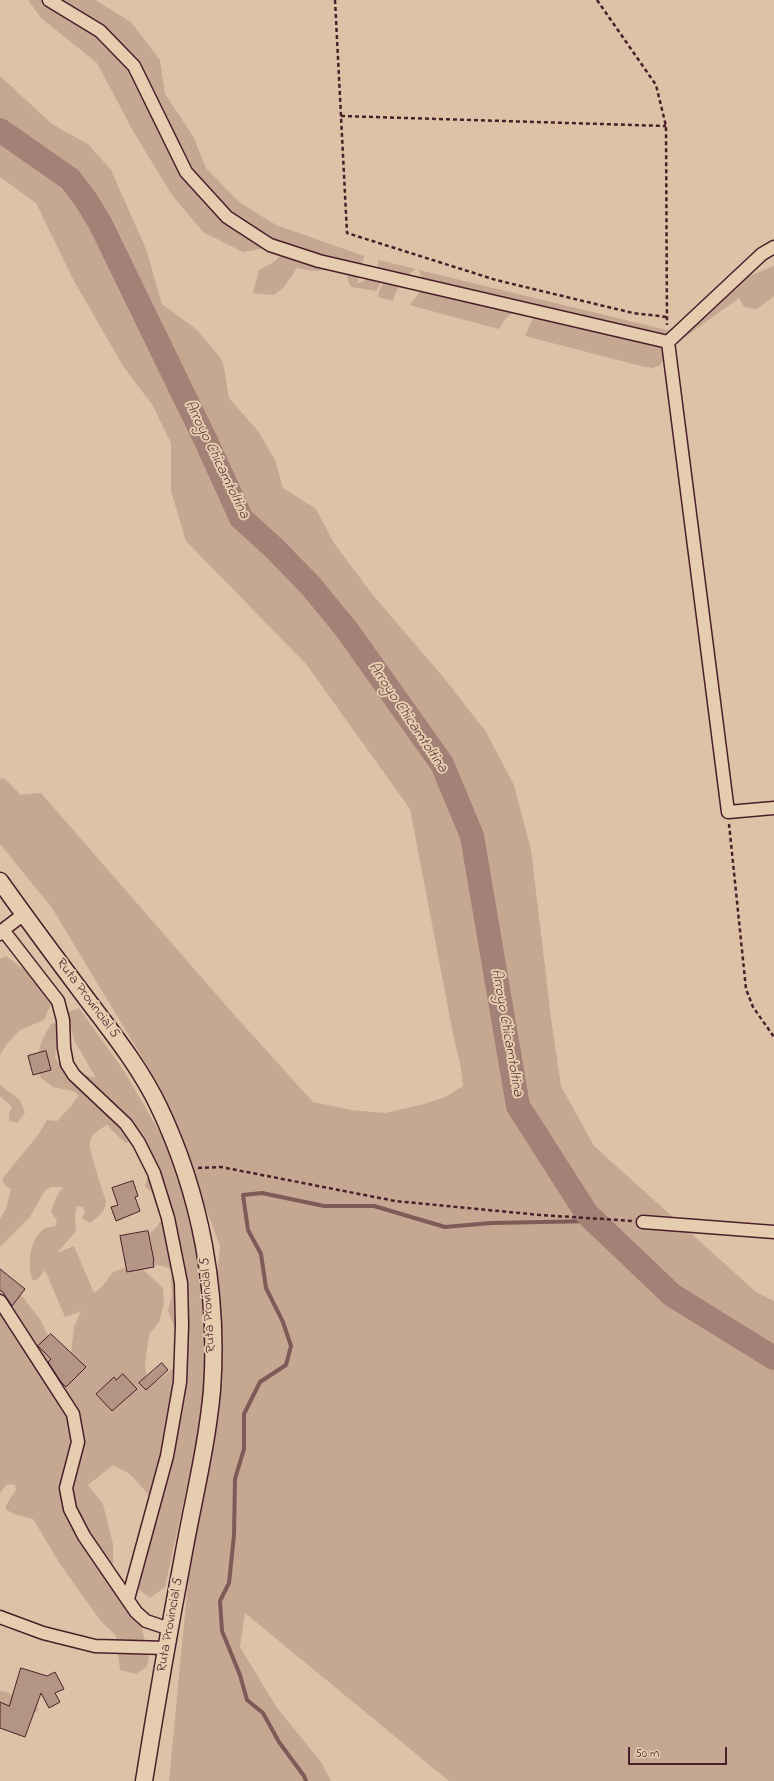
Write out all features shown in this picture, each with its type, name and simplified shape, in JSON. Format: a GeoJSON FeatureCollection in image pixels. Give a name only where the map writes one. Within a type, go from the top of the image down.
{"type":"FeatureCollection","features":[{"type":"Feature","properties":{"kind":"main road","name":"Ruta Provincial 5"},"geometry":{"type":"LineString","coordinates":[[0,881],[126,1052],[158,1105],[184,1168],[200,1222],[208,1265],[212,1314],[212,1388],[207,1427],[166,1648],[144,1781]]}},
{"type":"Feature","properties":{"kind":"street"},"geometry":{"type":"LineString","coordinates":[[49,0],[100,31],[134,66],[186,172],[227,217],[270,245],[319,261],[668,342]]}},
{"type":"Feature","properties":{"kind":"street"},"geometry":{"type":"LineString","coordinates":[[668,342],[762,254],[774,247]]}},
{"type":"Feature","properties":{"kind":"street"},"geometry":{"type":"LineString","coordinates":[[668,342],[728,812],[774,808]]}},
{"type":"Feature","properties":{"kind":"street"},"geometry":{"type":"LineString","coordinates":[[24,914],[2,932],[58,1001],[63,1020],[64,1048],[68,1064],[74,1075],[126,1124],[139,1143],[154,1173],[168,1218],[181,1283],[182,1325],[180,1382],[167,1456],[128,1599]]}},
{"type":"Feature","properties":{"kind":"street"},"geometry":{"type":"LineString","coordinates":[[643,1222],[774,1232]]}},
{"type":"Feature","properties":{"kind":"street"},"geometry":{"type":"LineString","coordinates":[[0,1301],[73,1414],[78,1442],[66,1488],[70,1509],[84,1536],[136,1612],[146,1621],[170,1629]]}},
{"type":"Feature","properties":{"kind":"street"},"geometry":{"type":"LineString","coordinates":[[0,1617],[42,1633],[95,1646],[166,1648]]}},
{"type":"Feature","properties":{"kind":"path"},"geometry":{"type":"LineString","coordinates":[[335,0],[347,233],[496,280],[633,313],[667,317]]}},
{"type":"Feature","properties":{"kind":"path"},"geometry":{"type":"LineString","coordinates":[[597,0],[656,85],[666,126],[668,342]]}},
{"type":"Feature","properties":{"kind":"path"},"geometry":{"type":"LineString","coordinates":[[341,116],[666,126]]}},
{"type":"Feature","properties":{"kind":"path"},"geometry":{"type":"LineString","coordinates":[[728,812],[746,989],[752,1007],[774,1037]]}},
{"type":"Feature","properties":{"kind":"path"},"geometry":{"type":"LineString","coordinates":[[184,1168],[222,1167],[394,1201],[540,1215],[643,1222]]}},
{"type":"Feature","properties":{"kind":"shaded area"},"geometry":{"type":"Polygon","coordinates":[[[28,0],[95,0],[131,22],[160,60],[165,94],[193,136],[206,168],[239,202],[276,225],[364,256],[357,283],[366,279],[374,272],[378,267],[378,260],[416,269],[408,275],[402,283],[396,292],[393,301],[378,297],[379,291],[383,284],[381,282],[376,291],[351,287],[347,278],[350,270],[349,268],[313,271],[297,268],[284,287],[274,295],[253,293],[259,270],[274,262],[282,254],[267,248],[243,252],[203,232],[172,195],[133,131],[97,63],[41,18],[28,0]]]}},
{"type":"Feature","properties":{"kind":"shaded area"},"geometry":{"type":"Polygon","coordinates":[[[0,76],[52,124],[89,145],[111,170],[146,249],[162,304],[196,329],[220,357],[223,363],[229,398],[258,431],[275,460],[283,488],[316,509],[334,543],[372,594],[444,678],[486,732],[514,785],[531,850],[551,1018],[561,1086],[594,1146],[756,1292],[774,1301],[774,1781],[449,1781],[245,1613],[240,1647],[277,1708],[321,1762],[331,1781],[169,1781],[205,1403],[165,1587],[150,1598],[136,1587],[157,1504],[130,1474],[113,1465],[88,1485],[103,1504],[113,1544],[113,1565],[141,1625],[149,1659],[147,1667],[136,1674],[120,1670],[116,1636],[100,1620],[60,1564],[33,1519],[14,1514],[5,1509],[16,1490],[15,1485],[7,1484],[0,1493],[0,1275],[14,1286],[40,1319],[53,1346],[70,1363],[74,1327],[81,1311],[65,1317],[45,1270],[38,1279],[33,1281],[31,1275],[30,1260],[33,1245],[40,1232],[45,1228],[55,1226],[57,1221],[51,1211],[57,1196],[63,1187],[51,1187],[45,1190],[30,1217],[0,1247],[0,1219],[6,1209],[11,1189],[5,1185],[2,1179],[38,1135],[47,1120],[57,1121],[79,1095],[73,1091],[53,1087],[40,1077],[39,1055],[41,1043],[52,1023],[59,1025],[60,1035],[56,1044],[55,1058],[67,1074],[79,1071],[85,1075],[96,1078],[75,1042],[66,1013],[79,1008],[124,1071],[167,1145],[183,1194],[194,1216],[203,1272],[207,1336],[206,1390],[220,1246],[160,1087],[52,908],[0,844],[0,779],[4,778],[21,795],[41,793],[236,1017],[313,1102],[351,1110],[385,1113],[424,1104],[445,1097],[463,1086],[460,1063],[454,1039],[410,809],[306,664],[186,541],[171,491],[171,443],[153,406],[123,366],[74,281],[36,203],[0,177],[0,76]],[[107,1125],[97,1132],[91,1139],[91,1153],[106,1205],[101,1214],[90,1223],[82,1218],[85,1213],[83,1207],[77,1206],[75,1214],[76,1231],[57,1253],[74,1246],[94,1293],[102,1287],[113,1272],[137,1264],[163,1288],[164,1303],[159,1322],[149,1335],[145,1366],[147,1378],[157,1381],[169,1372],[184,1355],[168,1310],[172,1295],[171,1280],[173,1270],[163,1266],[146,1263],[146,1236],[156,1228],[168,1210],[165,1201],[145,1187],[147,1178],[155,1167],[148,1150],[129,1142],[126,1143],[107,1125]]]}},
{"type":"Feature","properties":{"kind":"shaded area"},"geometry":{"type":"Polygon","coordinates":[[[774,266],[774,296],[757,309],[744,307],[739,298],[674,345],[660,365],[653,368],[525,336],[533,318],[527,312],[513,313],[507,317],[499,329],[409,305],[421,289],[422,280],[419,270],[671,331],[742,279],[774,266]]]}},
{"type":"Feature","properties":{"kind":"shaded area"},"geometry":{"type":"Polygon","coordinates":[[[6,956],[31,975],[51,1004],[44,1020],[20,1030],[6,1045],[0,1055],[0,959],[6,956]]]}},
{"type":"Feature","properties":{"kind":"shaded area"},"geometry":{"type":"Polygon","coordinates":[[[0,1085],[20,1100],[25,1113],[17,1123],[9,1121],[9,1114],[12,1107],[0,1096],[0,1085]]]}},
{"type":"Feature","properties":{"kind":"shaded area"},"geometry":{"type":"Polygon","coordinates":[[[0,1691],[7,1692],[39,1710],[26,1717],[0,1708],[0,1691]]]}},
{"type":"Feature","properties":{"kind":"building"},"geometry":{"type":"Polygon","coordinates":[[[46,1051],[51,1070],[33,1075],[28,1056],[46,1051]]]}},
{"type":"Feature","properties":{"kind":"building"},"geometry":{"type":"Polygon","coordinates":[[[133,1181],[138,1196],[135,1197],[140,1211],[116,1221],[111,1207],[118,1205],[112,1188],[133,1181]]]}},
{"type":"Feature","properties":{"kind":"building"},"geometry":{"type":"Polygon","coordinates":[[[148,1231],[154,1267],[127,1272],[120,1236],[148,1231]]]}},
{"type":"Feature","properties":{"kind":"building"},"geometry":{"type":"Polygon","coordinates":[[[0,1269],[25,1289],[12,1306],[4,1293],[0,1290],[0,1269]]]}},
{"type":"Feature","properties":{"kind":"building"},"geometry":{"type":"Polygon","coordinates":[[[51,1334],[86,1367],[66,1387],[48,1362],[51,1359],[38,1346],[51,1334]]]}},
{"type":"Feature","properties":{"kind":"building"},"geometry":{"type":"Polygon","coordinates":[[[162,1363],[168,1370],[146,1390],[139,1383],[162,1363]]]}},
{"type":"Feature","properties":{"kind":"building"},"geometry":{"type":"Polygon","coordinates":[[[123,1374],[137,1389],[112,1411],[96,1394],[114,1377],[116,1380],[123,1374]]]}},
{"type":"Feature","properties":{"kind":"building"},"geometry":{"type":"Polygon","coordinates":[[[21,1668],[47,1676],[55,1672],[64,1689],[55,1693],[60,1702],[49,1708],[41,1693],[25,1737],[0,1728],[0,1702],[9,1706],[21,1668]]]}},
{"type":"Feature","properties":{"kind":"waterway","name":"Arroyo Chicamtoltina"},"geometry":{"type":"LineString","coordinates":[[0,130],[70,179],[86,200],[100,223],[207,443],[241,518],[275,549],[310,585],[347,630],[442,764],[472,836],[518,1106],[587,1214],[672,1295],[774,1358]]}},
{"type":"Feature","properties":{"kind":"waterway"},"geometry":{"type":"LineString","coordinates":[[306,1781],[304,1776],[279,1742],[263,1713],[247,1700],[240,1675],[222,1631],[220,1601],[229,1583],[234,1535],[235,1479],[244,1449],[244,1414],[260,1382],[286,1365],[291,1346],[283,1322],[266,1288],[261,1254],[248,1230],[243,1195],[262,1193],[324,1206],[374,1206],[445,1227],[491,1223],[594,1221]]}}]}
